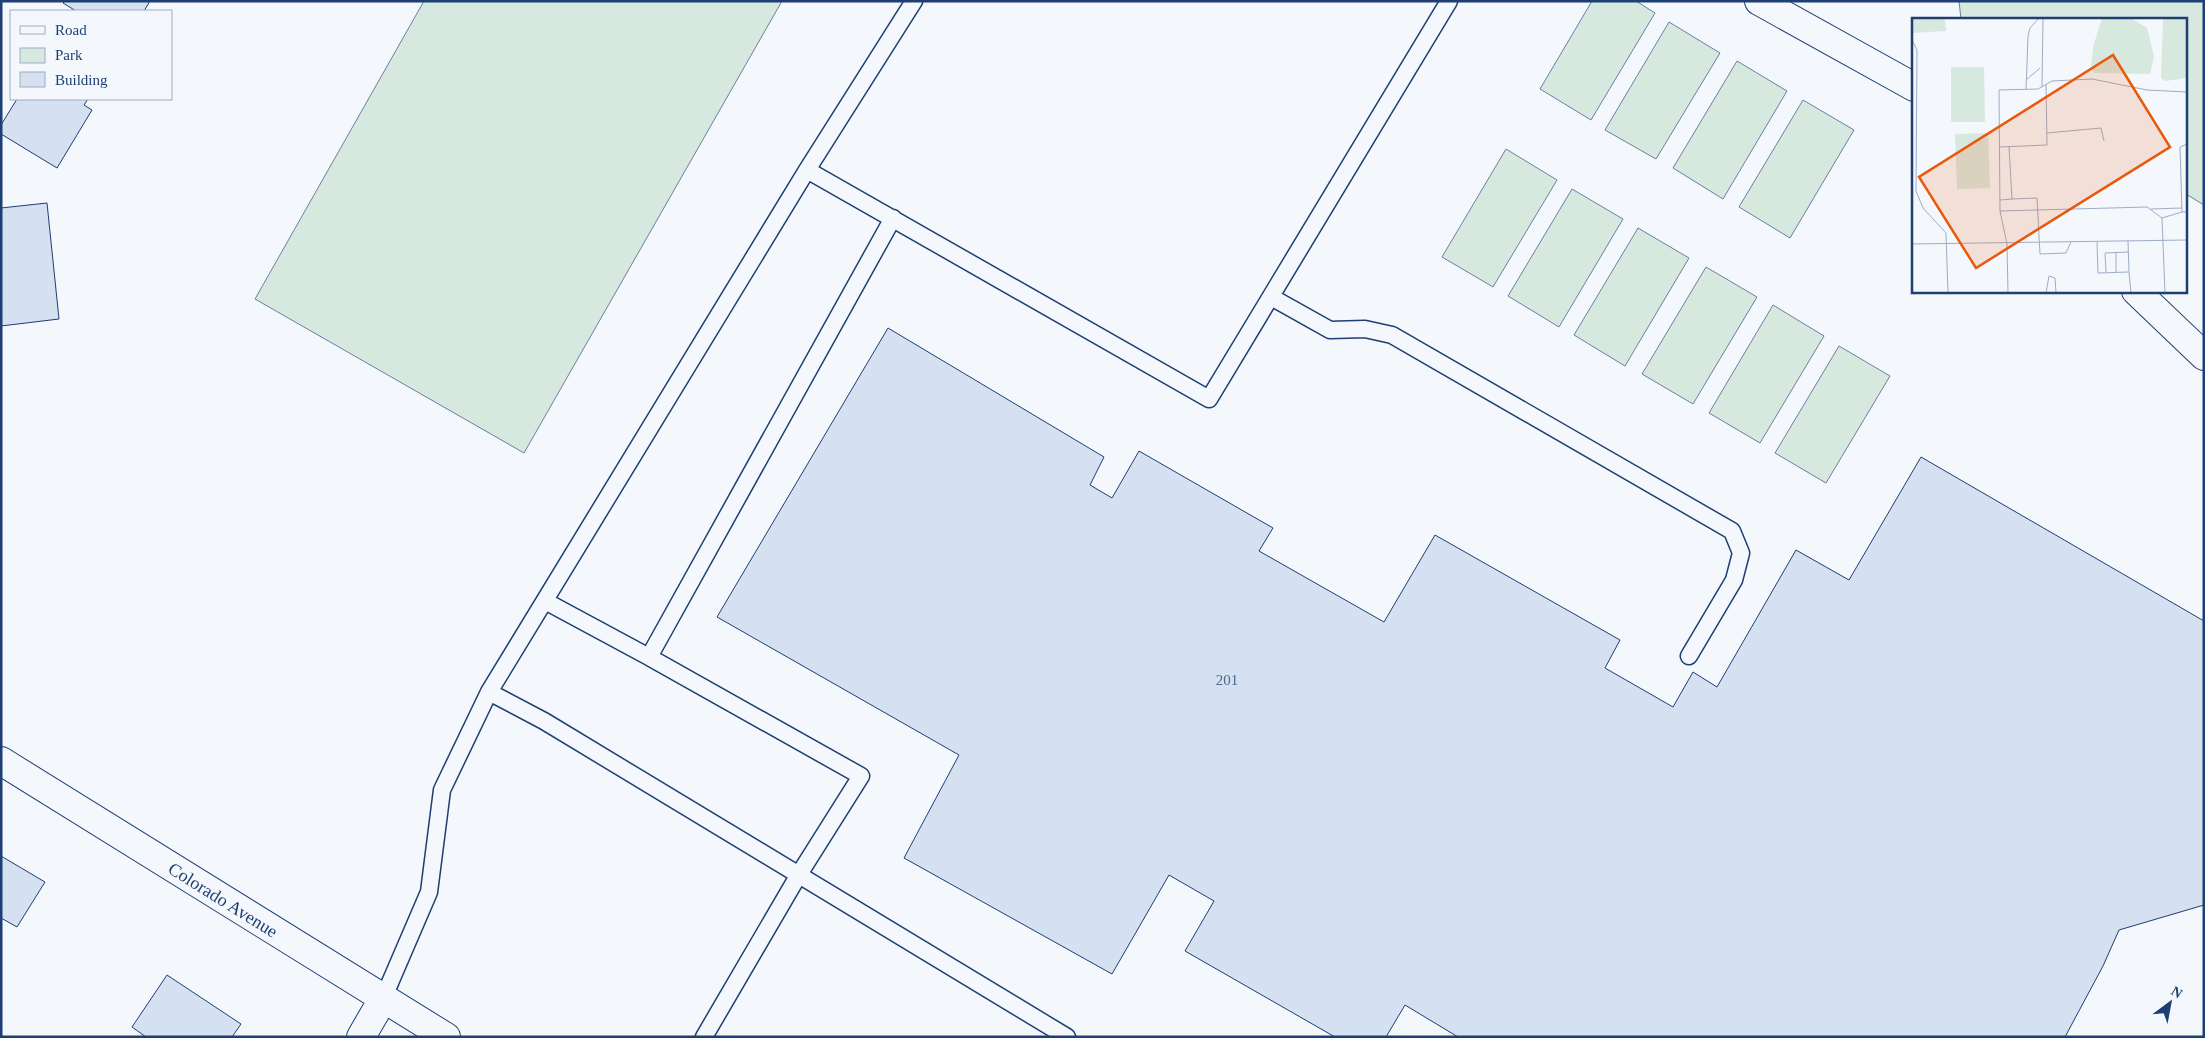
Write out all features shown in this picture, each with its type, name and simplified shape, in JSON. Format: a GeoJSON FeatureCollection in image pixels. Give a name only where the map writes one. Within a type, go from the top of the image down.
{"type":"FeatureCollection","features":[{"type":"Feature","properties":{"kind":"street"},"geometry":{"type":"LineString","coordinates":[[1758,1],[1912,86]]}},
{"type":"Feature","properties":{"kind":"street"},"geometry":{"type":"LineString","coordinates":[[2137,292],[2204,356]]}},
{"type":"Feature","properties":{"kind":"street","name":"Colorado Avenue"},"geometry":{"type":"LineString","coordinates":[[1,761],[446,1037]]}},
{"type":"Feature","properties":{"kind":"street"},"geometry":{"type":"LineString","coordinates":[[361,1037],[383,999]]}},
{"type":"Feature","properties":{"kind":"lane"},"geometry":{"type":"LineString","coordinates":[[383,999],[429,892],[442,790],[489,692],[807,170],[914,1]]}},
{"type":"Feature","properties":{"kind":"lane"},"geometry":{"type":"LineString","coordinates":[[807,170],[1209,399],[1450,1]]}},
{"type":"Feature","properties":{"kind":"lane"},"geometry":{"type":"LineString","coordinates":[[649,657],[893,218]]}},
{"type":"Feature","properties":{"kind":"lane"},"geometry":{"type":"LineString","coordinates":[[1271,297],[1330,330],[1365,329],[1392,335],[1732,531],[1741,553],[1734,580],[1689,656]]}},
{"type":"Feature","properties":{"kind":"lane"},"geometry":{"type":"LineString","coordinates":[[545,600],[861,776],[798,876],[704,1037]]}},
{"type":"Feature","properties":{"kind":"lane"},"geometry":{"type":"LineString","coordinates":[[489,692],[544,721],[1067,1037]]}},
{"type":"Feature","properties":{"kind":"green space"},"geometry":{"type":"Polygon","coordinates":[[[424,1],[782,1],[524,453],[255,299],[424,1]]]}},
{"type":"Feature","properties":{"kind":"green space"},"geometry":{"type":"Polygon","coordinates":[[[1592,1],[1636,1],[1655,13],[1591,120],[1540,89],[1592,1]]]}},
{"type":"Feature","properties":{"kind":"green space"},"geometry":{"type":"Polygon","coordinates":[[[1959,1],[2204,1],[2204,205],[2188,195],[2188,18],[1961,18],[1959,1]]]}},
{"type":"Feature","properties":{"kind":"green space"},"geometry":{"type":"Polygon","coordinates":[[[1669,22],[1720,53],[1656,159],[1605,130],[1669,22]]]}},
{"type":"Feature","properties":{"kind":"green space"},"geometry":{"type":"Polygon","coordinates":[[[1737,61],[1787,91],[1723,199],[1673,168],[1737,61]]]}},
{"type":"Feature","properties":{"kind":"green space"},"geometry":{"type":"Polygon","coordinates":[[[1803,100],[1854,130],[1790,238],[1739,207],[1803,100]]]}},
{"type":"Feature","properties":{"kind":"green space"},"geometry":{"type":"Polygon","coordinates":[[[1506,149],[1557,180],[1493,287],[1442,257],[1506,149]]]}},
{"type":"Feature","properties":{"kind":"green space"},"geometry":{"type":"Polygon","coordinates":[[[1572,189],[1623,219],[1559,327],[1508,296],[1572,189]]]}},
{"type":"Feature","properties":{"kind":"green space"},"geometry":{"type":"Polygon","coordinates":[[[1638,228],[1689,258],[1625,366],[1574,335],[1638,228]]]}},
{"type":"Feature","properties":{"kind":"green space"},"geometry":{"type":"Polygon","coordinates":[[[1706,267],[1757,297],[1693,404],[1642,374],[1706,267]]]}},
{"type":"Feature","properties":{"kind":"green space"},"geometry":{"type":"Polygon","coordinates":[[[1773,305],[1824,336],[1760,443],[1709,413],[1773,305]]]}},
{"type":"Feature","properties":{"kind":"green space"},"geometry":{"type":"Polygon","coordinates":[[[1839,346],[1890,376],[1826,483],[1775,453],[1839,346]]]}},
{"type":"Feature","properties":{"kind":"building"},"geometry":{"type":"Polygon","coordinates":[[[65,1],[150,1],[145,10],[74,10],[63,3],[65,1]]]}},
{"type":"Feature","properties":{"kind":"building"},"geometry":{"type":"Polygon","coordinates":[[[16,100],[87,100],[84,105],[92,110],[57,168],[1,134],[1,125],[16,100]]]}},
{"type":"Feature","properties":{"kind":"building"},"geometry":{"type":"Polygon","coordinates":[[[47,203],[59,319],[1,326],[1,208],[47,203]]]}},
{"type":"Feature","properties":{"kind":"building"},"geometry":{"type":"Polygon","coordinates":[[[888,328],[1104,457],[1090,485],[1112,498],[1139,451],[1273,528],[1259,551],[1384,622],[1435,535],[1620,640],[1605,668],[1673,707],[1693,672],[1717,687],[1796,550],[1849,580],[1921,457],[2204,621],[2204,905],[2119,930],[2103,966],[2065,1037],[1458,1037],[1405,1005],[1386,1037],[1335,1037],[1185,951],[1214,901],[1169,875],[1112,974],[904,858],[959,755],[717,617],[888,328]]]}},
{"type":"Feature","properties":{"kind":"building"},"geometry":{"type":"Polygon","coordinates":[[[1,856],[45,882],[17,927],[1,918],[1,856]]]}},
{"type":"Feature","properties":{"kind":"building"},"geometry":{"type":"Polygon","coordinates":[[[167,975],[241,1024],[232,1037],[146,1037],[132,1027],[167,975]]]}}]}
